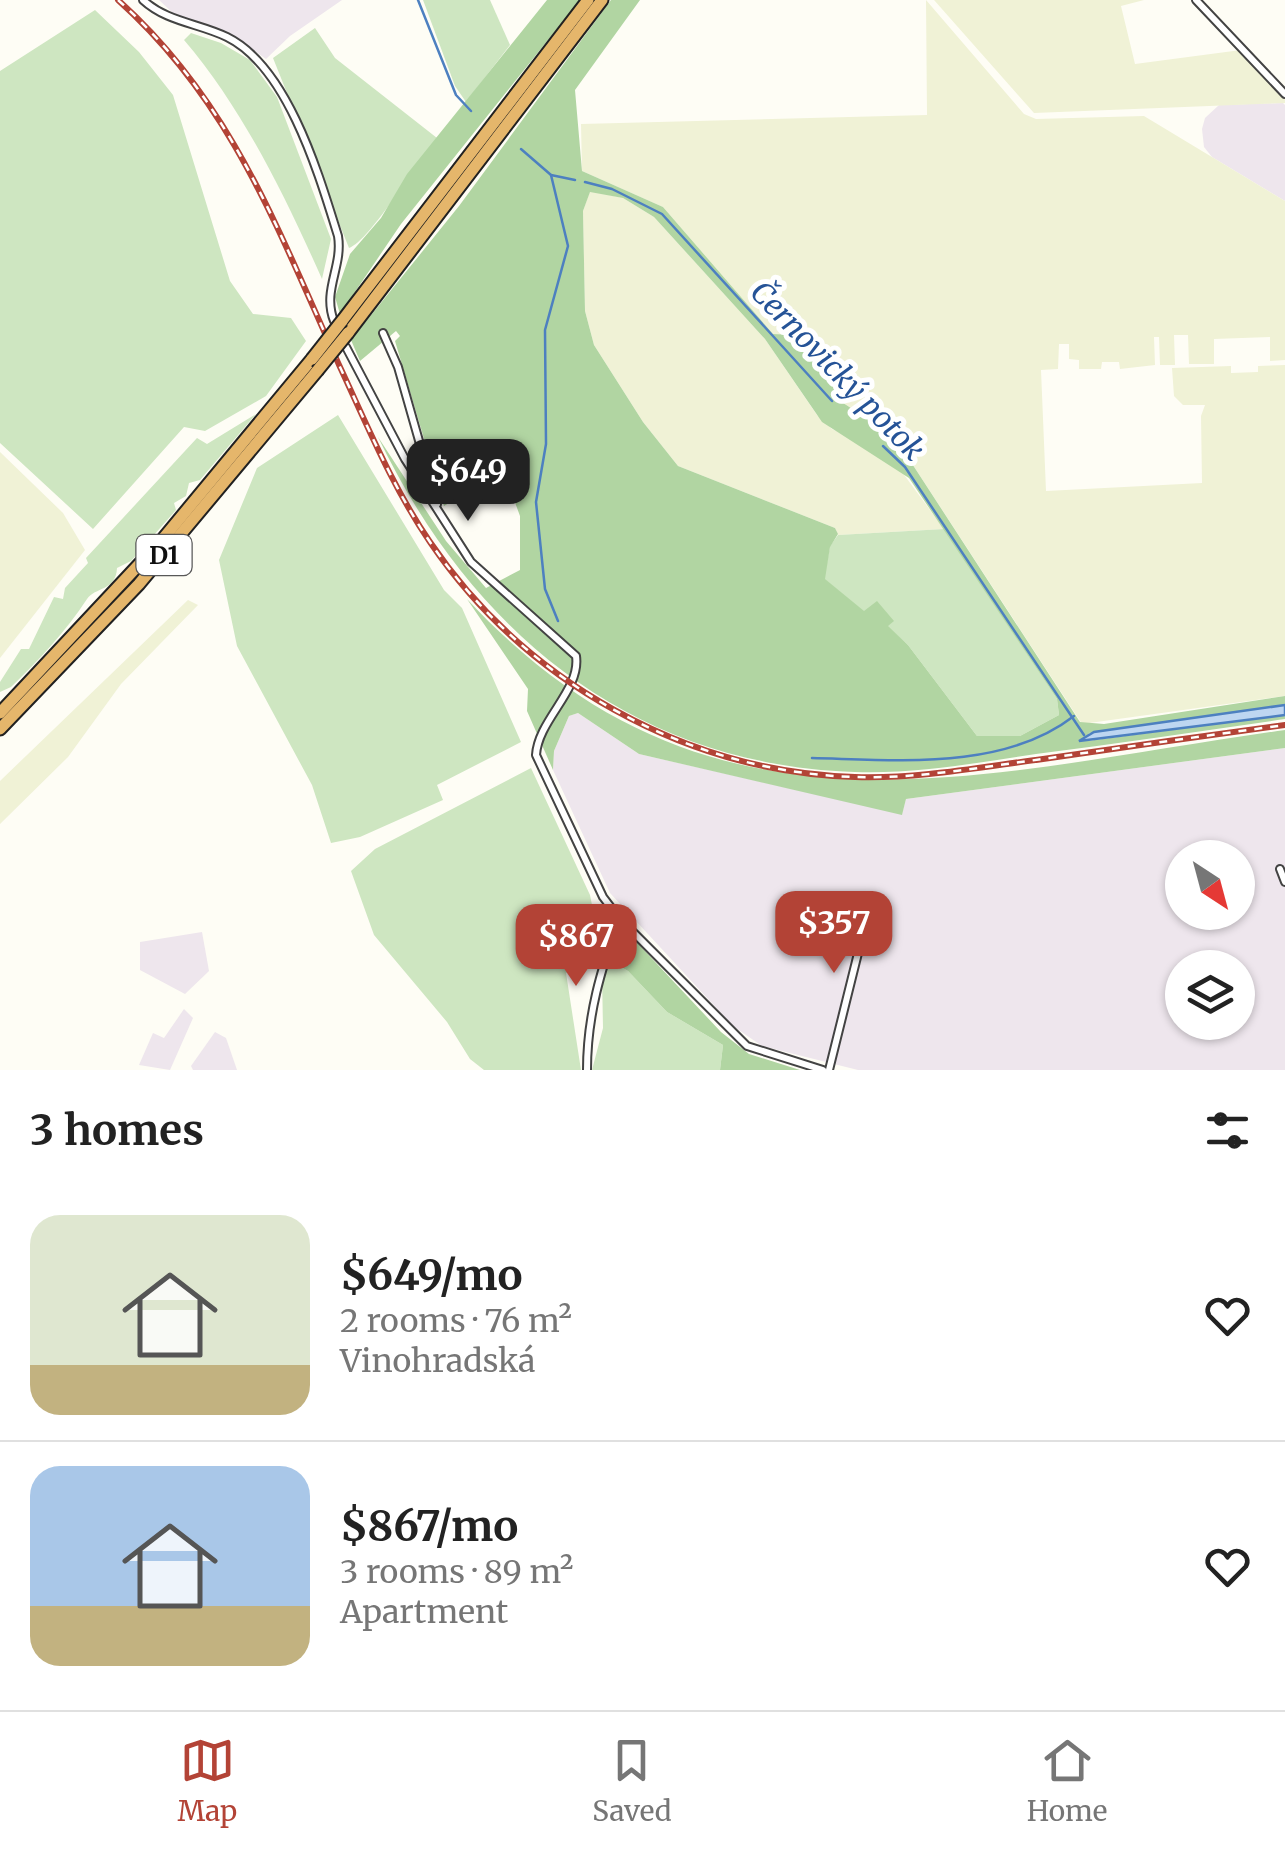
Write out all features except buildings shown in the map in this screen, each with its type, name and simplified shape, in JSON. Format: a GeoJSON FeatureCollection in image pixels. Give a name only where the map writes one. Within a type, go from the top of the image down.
{"type":"FeatureCollection","features":[{"type":"Feature","properties":{"kind":"highway","name":"D1"},"geometry":{"type":"LineString","coordinates":[[0,730],[139,584],[315,366],[588,0]]}},
{"type":"Feature","properties":{"kind":"highway","name":"D1"},"geometry":{"type":"LineString","coordinates":[[342,325],[602,0]]}},
{"type":"Feature","properties":{"kind":"highway","name":"D1"},"geometry":{"type":"LineString","coordinates":[[0,714],[130,576],[315,366]]}},
{"type":"Feature","properties":{"kind":"street"},"geometry":{"type":"LineString","coordinates":[[143,0],[166,17],[238,43],[276,82],[338,236],[338,257],[328,297],[342,325]]}},
{"type":"Feature","properties":{"kind":"street"},"geometry":{"type":"LineString","coordinates":[[1196,0],[1285,94]]}},
{"type":"Feature","properties":{"kind":"street"},"geometry":{"type":"LineString","coordinates":[[383,333],[398,367],[440,515]]}},
{"type":"Feature","properties":{"kind":"street"},"geometry":{"type":"LineString","coordinates":[[346,347],[405,459],[480,572],[576,656],[574,676],[539,739],[536,755],[603,897],[619,918],[747,1046],[826,1070],[866,921]]}},
{"type":"Feature","properties":{"kind":"street"},"geometry":{"type":"LineString","coordinates":[[405,459],[422,454]]}},
{"type":"Feature","properties":{"kind":"street"},"geometry":{"type":"LineString","coordinates":[[1280,869],[1285,882]]}},
{"type":"Feature","properties":{"kind":"street"},"geometry":{"type":"LineString","coordinates":[[587,1070],[587,1031],[596,980],[619,918]]}},
{"type":"Feature","properties":{"kind":"shaded area"},"geometry":{"type":"Polygon","coordinates":[[[159,0],[342,0],[290,36],[266,59],[228,32],[175,15],[159,0]]]}},
{"type":"Feature","properties":{"kind":"shaded area"},"geometry":{"type":"Polygon","coordinates":[[[1283,103],[1285,201],[1212,157],[1204,147],[1202,129],[1205,118],[1219,105],[1283,103]]]}},
{"type":"Feature","properties":{"kind":"shaded area"},"geometry":{"type":"Polygon","coordinates":[[[578,713],[639,754],[902,814],[906,799],[1285,748],[1285,1070],[858,1070],[762,1046],[733,1026],[610,893],[553,770],[554,751],[569,716],[578,713]]]}},
{"type":"Feature","properties":{"kind":"shaded area"},"geometry":{"type":"Polygon","coordinates":[[[202,932],[209,971],[185,994],[140,970],[140,942],[202,932]]]}},
{"type":"Feature","properties":{"kind":"shaded area"},"geometry":{"type":"Polygon","coordinates":[[[184,1009],[193,1018],[170,1070],[139,1065],[153,1033],[164,1038],[184,1009]]]}},
{"type":"Feature","properties":{"kind":"shaded area"},"geometry":{"type":"Polygon","coordinates":[[[215,1032],[226,1038],[237,1070],[193,1070],[191,1066],[215,1032]]]}},
{"type":"Feature","properties":{"kind":"green space"},"geometry":{"type":"Polygon","coordinates":[[[423,0],[490,0],[510,45],[466,102],[455,86],[423,0]]]}},
{"type":"Feature","properties":{"kind":"green space"},"geometry":{"type":"Polygon","coordinates":[[[547,0],[580,0],[401,224],[340,314],[335,297],[350,254],[381,218],[407,174],[547,0]]]}},
{"type":"Feature","properties":{"kind":"green space"},"geometry":{"type":"Polygon","coordinates":[[[611,0],[640,0],[575,90],[582,171],[663,207],[773,334],[816,336],[837,399],[894,436],[1080,722],[1104,724],[1285,696],[1285,705],[1089,733],[1087,741],[1285,715],[1285,719],[946,767],[855,772],[774,764],[699,744],[631,714],[568,675],[511,626],[460,570],[416,507],[378,437],[446,541],[486,588],[520,570],[520,516],[503,470],[444,506],[395,341],[400,336],[396,331],[360,361],[351,340],[459,206],[611,0]],[[590,192],[583,211],[585,311],[594,345],[643,422],[678,466],[835,528],[838,534],[830,547],[825,579],[864,611],[877,601],[894,621],[888,626],[908,645],[977,736],[1020,736],[1059,715],[1057,699],[909,478],[822,422],[765,339],[654,217],[623,198],[590,192]]]}},
{"type":"Feature","properties":{"kind":"green space"},"geometry":{"type":"Polygon","coordinates":[[[926,0],[1024,114],[1036,119],[1144,116],[1285,201],[1285,360],[1270,361],[1270,337],[1214,339],[1214,364],[1189,364],[1188,335],[1174,335],[1175,365],[1160,365],[1159,337],[1154,337],[1155,365],[1120,369],[1119,362],[1102,362],[1101,369],[1079,369],[1079,360],[1069,359],[1069,344],[1059,344],[1058,369],[1041,370],[1046,491],[1202,483],[1201,416],[1205,405],[1183,405],[1174,396],[1172,368],[1231,366],[1231,373],[1285,365],[1285,696],[1082,724],[894,436],[837,399],[818,338],[773,334],[663,207],[582,171],[581,124],[927,115],[926,0]]]}},
{"type":"Feature","properties":{"kind":"green space"},"geometry":{"type":"Polygon","coordinates":[[[934,0],[1144,0],[1121,6],[1135,64],[1241,50],[1285,97],[1285,103],[1034,113],[934,0]]]}},
{"type":"Feature","properties":{"kind":"green space"},"geometry":{"type":"Polygon","coordinates":[[[95,10],[139,52],[173,95],[230,281],[253,314],[291,318],[306,341],[266,396],[205,431],[184,427],[93,529],[0,443],[0,71],[95,10]]]}},
{"type":"Feature","properties":{"kind":"green space"},"geometry":{"type":"Polygon","coordinates":[[[315,28],[335,58],[437,138],[369,231],[349,248],[273,58],[315,28]]]}},
{"type":"Feature","properties":{"kind":"green space"},"geometry":{"type":"Polygon","coordinates":[[[191,33],[221,43],[250,60],[277,97],[331,239],[322,279],[244,124],[184,40],[191,33]]]}},
{"type":"Feature","properties":{"kind":"green space"},"geometry":{"type":"Polygon","coordinates":[[[590,191],[623,198],[654,217],[765,339],[817,415],[832,429],[862,443],[902,472],[944,529],[838,535],[835,528],[678,466],[643,422],[594,345],[585,311],[583,211],[590,191]]]}},
{"type":"Feature","properties":{"kind":"green space"},"geometry":{"type":"Polygon","coordinates":[[[256,414],[200,480],[189,483],[186,496],[174,503],[176,510],[131,561],[117,568],[113,581],[91,595],[42,655],[11,687],[0,692],[0,682],[21,649],[29,649],[54,597],[63,599],[65,588],[88,563],[86,558],[197,438],[207,444],[256,414]]]}},
{"type":"Feature","properties":{"kind":"green space"},"geometry":{"type":"Polygon","coordinates":[[[338,415],[444,590],[462,608],[521,742],[437,785],[443,800],[360,837],[331,843],[312,785],[237,646],[219,560],[257,468],[338,415]]]}},
{"type":"Feature","properties":{"kind":"green space"},"geometry":{"type":"Polygon","coordinates":[[[0,452],[63,513],[85,550],[0,658],[0,452]]]}},
{"type":"Feature","properties":{"kind":"green space"},"geometry":{"type":"Polygon","coordinates":[[[944,529],[1057,699],[1059,715],[1020,736],[977,736],[908,645],[887,626],[893,621],[877,602],[864,612],[824,579],[830,546],[838,535],[944,529]]]}},
{"type":"Feature","properties":{"kind":"green space"},"geometry":{"type":"Polygon","coordinates":[[[467,599],[559,682],[654,736],[751,767],[851,779],[954,777],[1061,765],[1285,730],[1285,748],[906,799],[902,815],[639,754],[578,713],[569,716],[554,751],[553,770],[527,711],[528,689],[467,599]]]}},
{"type":"Feature","properties":{"kind":"green space"},"geometry":{"type":"Polygon","coordinates":[[[188,600],[198,605],[121,684],[68,757],[0,824],[0,781],[188,600]]]}},
{"type":"Feature","properties":{"kind":"green space"},"geometry":{"type":"Polygon","coordinates":[[[531,768],[590,895],[598,935],[592,957],[566,973],[581,1070],[484,1070],[470,1059],[447,1022],[374,935],[351,871],[375,849],[531,768]]]}},
{"type":"Feature","properties":{"kind":"green space"},"geometry":{"type":"Polygon","coordinates":[[[627,932],[721,1032],[749,1054],[800,1070],[720,1070],[723,1045],[667,1012],[628,971],[607,959],[618,933],[627,932]]]}},
{"type":"Feature","properties":{"kind":"green space"},"geometry":{"type":"Polygon","coordinates":[[[607,959],[628,971],[667,1012],[723,1045],[720,1070],[592,1070],[603,1028],[602,975],[607,959]]]}},
{"type":"Feature","properties":{"kind":"water"},"geometry":{"type":"Polygon","coordinates":[[[1285,705],[1285,715],[1079,741],[1094,732],[1285,705]]]}},
{"type":"Feature","properties":{"kind":"waterway","name":"Černovický potok"},"geometry":{"type":"LineString","coordinates":[[418,0],[456,95],[471,111]]}},
{"type":"Feature","properties":{"kind":"waterway","name":"Černovický potok"},"geometry":{"type":"LineString","coordinates":[[521,149],[551,175],[575,180]]}},
{"type":"Feature","properties":{"kind":"waterway"},"geometry":{"type":"LineString","coordinates":[[551,175],[568,246],[545,330],[546,444],[536,502],[545,589],[558,621]]}},
{"type":"Feature","properties":{"kind":"waterway","name":"Černovický potok"},"geometry":{"type":"LineString","coordinates":[[585,182],[612,189],[662,214],[832,401]]}},
{"type":"Feature","properties":{"kind":"waterway","name":"Černovický potok"},"geometry":{"type":"LineString","coordinates":[[883,446],[905,467],[1084,735]]}},
{"type":"Feature","properties":{"kind":"waterway"},"geometry":{"type":"LineString","coordinates":[[812,758],[914,760],[982,754],[1046,734],[1074,716]]}},
{"type":"Feature","properties":{"kind":"railway"},"geometry":{"type":"LineString","coordinates":[[118,0],[192,82],[249,171],[382,457],[430,542],[469,592],[513,637],[562,677],[615,710],[671,737],[731,758],[792,771],[855,777],[949,772],[1285,725]]}}]}
